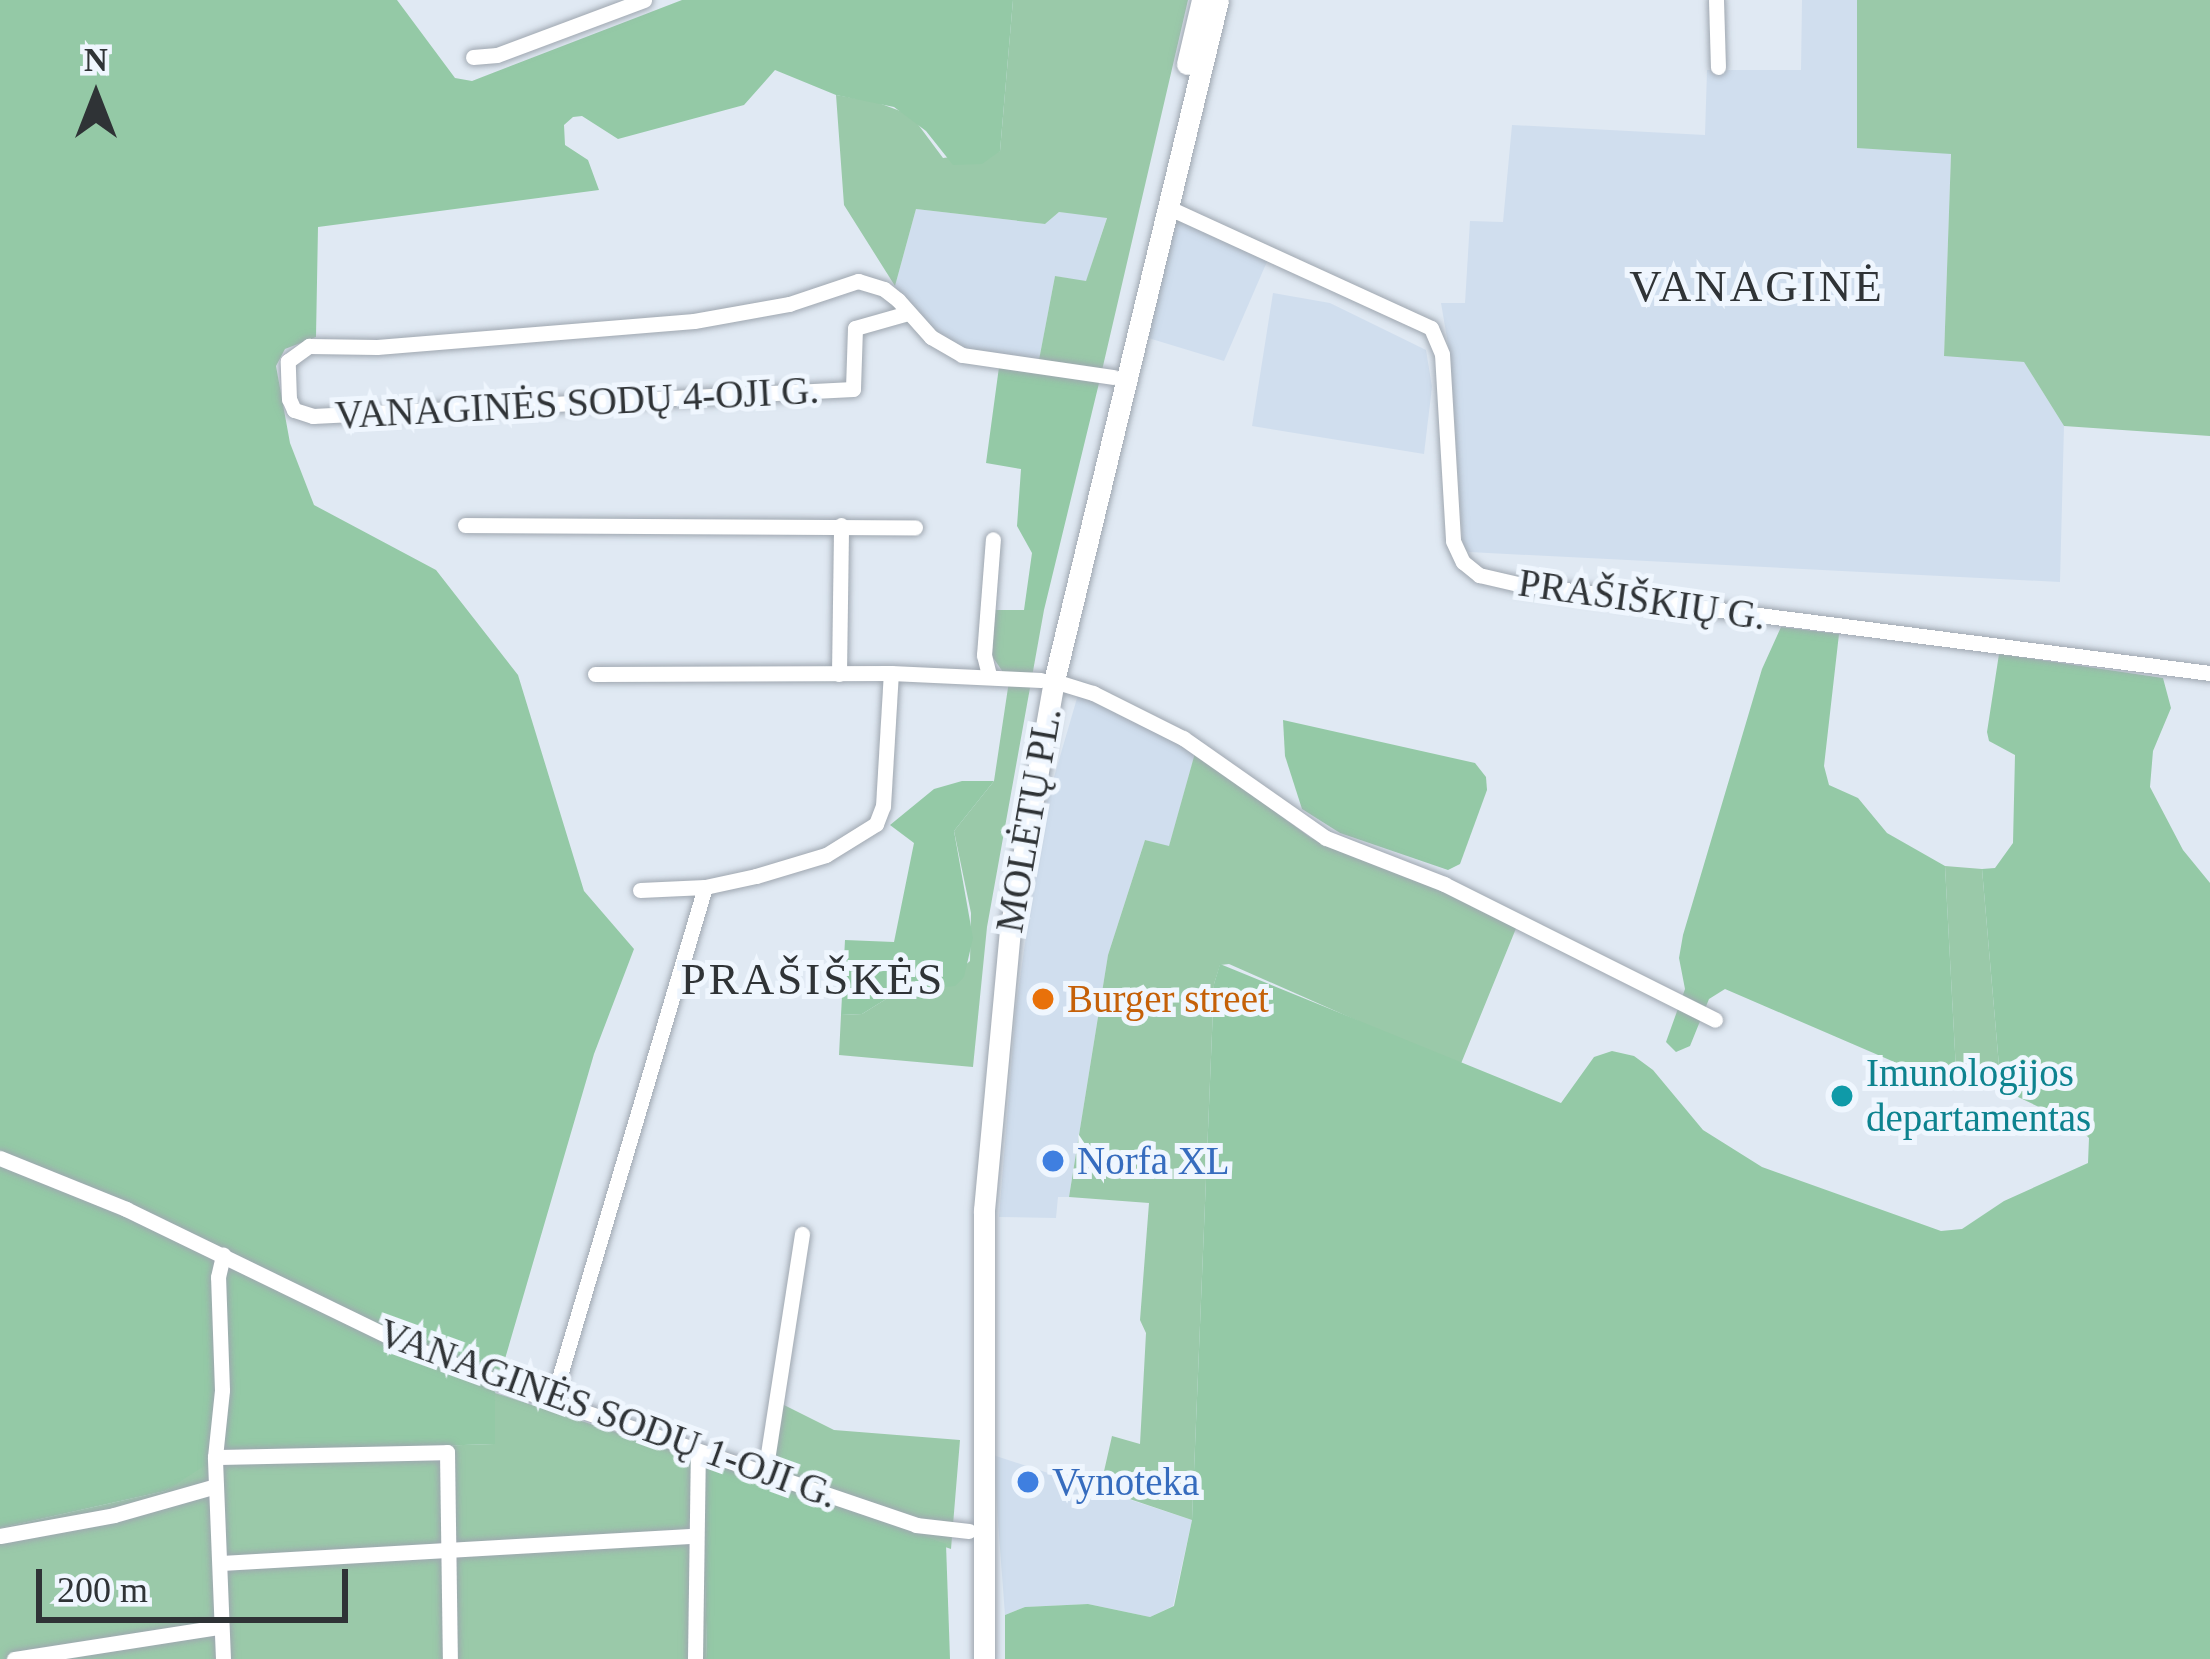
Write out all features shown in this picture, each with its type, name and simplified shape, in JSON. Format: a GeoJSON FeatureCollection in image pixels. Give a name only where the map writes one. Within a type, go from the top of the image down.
{"type":"FeatureCollection","features":[{"type":"Feature","properties":{"kind":"highway","name":"MOLĖTŲ PL."},"geometry":{"type":"LineString","coordinates":[[971,1659],[968,1304],[981,1062],[1003,886],[1112,377],[1202,0]]}},
{"type":"Feature","properties":{"kind":"highway","name":"MOLĖTŲ PL."},"geometry":{"type":"LineString","coordinates":[[984,1659],[981,1319],[989,1130],[1010,930],[1047,680],[1218,0]]}},
{"type":"Feature","properties":{"kind":"street"},"geometry":{"type":"LineString","coordinates":[[473,56],[497,55],[644,0]]}},
{"type":"Feature","properties":{"kind":"street"},"geometry":{"type":"LineString","coordinates":[[1716,0],[1718,67]]}},
{"type":"Feature","properties":{"kind":"street","name":"PRAŠIŠKIŲ G."},"geometry":{"type":"LineString","coordinates":[[1167,207],[1431,328],[1442,354],[1453,541],[1463,562],[1479,574],[1518,584],[2210,673]]}},
{"type":"Feature","properties":{"kind":"street","name":"VANAGINĖS SODŲ 4-OJI G."},"geometry":{"type":"LineString","coordinates":[[858,281],[884,289],[908,314],[855,328],[853,389],[313,416],[291,406],[287,372],[292,353],[309,346],[377,347],[694,321],[789,304],[858,281]]}},
{"type":"Feature","properties":{"kind":"street"},"geometry":{"type":"LineString","coordinates":[[908,314],[931,337],[962,356],[1112,377]]}},
{"type":"Feature","properties":{"kind":"street"},"geometry":{"type":"LineString","coordinates":[[465,525],[914,527]]}},
{"type":"Feature","properties":{"kind":"street"},"geometry":{"type":"LineString","coordinates":[[838,674],[841,525]]}},
{"type":"Feature","properties":{"kind":"street"},"geometry":{"type":"LineString","coordinates":[[989,675],[984,655],[993,539]]}},
{"type":"Feature","properties":{"kind":"street"},"geometry":{"type":"LineString","coordinates":[[640,890],[705,887],[826,855],[876,824],[883,806],[891,673]]}},
{"type":"Feature","properties":{"kind":"street"},"geometry":{"type":"LineString","coordinates":[[595,674],[989,675],[1047,680],[1094,694],[1183,738],[1326,838],[1444,884],[1714,1020]]}},
{"type":"Feature","properties":{"kind":"street"},"geometry":{"type":"LineString","coordinates":[[552,1402],[705,887]]}},
{"type":"Feature","properties":{"kind":"street","name":"VANAGINĖS SODŲ 1-OJI G."},"geometry":{"type":"LineString","coordinates":[[0,1158],[126,1210],[402,1343],[552,1402],[916,1525],[969,1531]]}},
{"type":"Feature","properties":{"kind":"street"},"geometry":{"type":"LineString","coordinates":[[765,1473],[802,1234]]}},
{"type":"Feature","properties":{"kind":"street"},"geometry":{"type":"LineString","coordinates":[[223,1659],[215,1456],[222,1390],[218,1277],[224,1256]]}},
{"type":"Feature","properties":{"kind":"street"},"geometry":{"type":"LineString","coordinates":[[695,1659],[698,1451]]}},
{"type":"Feature","properties":{"kind":"street"},"geometry":{"type":"LineString","coordinates":[[215,1456],[447,1452],[450,1659]]}},
{"type":"Feature","properties":{"kind":"street"},"geometry":{"type":"LineString","coordinates":[[0,1536],[114,1515],[216,1486]]}},
{"type":"Feature","properties":{"kind":"street"},"geometry":{"type":"LineString","coordinates":[[220,1563],[695,1536]]}},
{"type":"Feature","properties":{"kind":"street"},"geometry":{"type":"LineString","coordinates":[[14,1659],[219,1627]]}},
{"type":"Feature","properties":{"kind":"shaded area"},"geometry":{"type":"Polygon","coordinates":[[[1802,0],[1857,0],[1857,147],[1951,153],[1944,355],[2024,362],[2064,426],[2060,582],[1469,552],[1463,547],[1451,362],[1441,303],[1465,303],[1470,221],[1503,222],[1512,125],[1705,135],[1707,70],[1801,70],[1802,0]]]}},
{"type":"Feature","properties":{"kind":"shaded area"},"geometry":{"type":"Polygon","coordinates":[[[916,209],[1045,224],[1059,212],[1107,217],[1086,282],[1055,276],[1039,361],[999,367],[909,322],[895,286],[916,209]]]}},
{"type":"Feature","properties":{"kind":"shaded area"},"geometry":{"type":"Polygon","coordinates":[[[1178,218],[1269,257],[1224,361],[1145,337],[1178,218]]]}},
{"type":"Feature","properties":{"kind":"shaded area"},"geometry":{"type":"Polygon","coordinates":[[[1273,293],[1330,303],[1426,350],[1432,387],[1424,454],[1252,426],[1273,293]]]}},
{"type":"Feature","properties":{"kind":"shaded area"},"geometry":{"type":"Polygon","coordinates":[[[1082,681],[1199,739],[1169,847],[1145,840],[1108,955],[1069,1197],[1058,1197],[1056,1218],[999,1217],[1016,1007],[1043,815],[1082,681]]]}},
{"type":"Feature","properties":{"kind":"shaded area"},"geometry":{"type":"Polygon","coordinates":[[[993,1455],[1192,1520],[1173,1606],[1150,1617],[1088,1604],[1025,1607],[1005,1615],[993,1455]]]}},
{"type":"Feature","properties":{"kind":"green space"},"geometry":{"type":"Polygon","coordinates":[[[0,0],[397,0],[455,78],[472,81],[682,0],[1013,0],[1000,151],[982,164],[953,165],[926,131],[894,107],[836,95],[775,70],[744,105],[618,139],[582,116],[573,117],[564,125],[565,145],[588,160],[599,190],[318,227],[316,337],[285,349],[276,366],[290,443],[314,505],[436,570],[518,675],[584,891],[634,949],[594,1054],[495,1393],[495,1444],[215,1453],[209,1463],[165,1491],[0,1528],[0,0]]]}},
{"type":"Feature","properties":{"kind":"green space"},"geometry":{"type":"Polygon","coordinates":[[[1013,0],[1188,0],[1100,379],[1039,360],[1055,276],[1086,281],[1107,218],[1059,212],[1045,224],[916,209],[895,286],[844,205],[836,95],[911,115],[943,158],[1000,151],[1013,0]]]}},
{"type":"Feature","properties":{"kind":"green space"},"geometry":{"type":"Polygon","coordinates":[[[1857,0],[2210,0],[2210,436],[2064,426],[2024,362],[1944,356],[1951,154],[1857,148],[1857,0]]]}},
{"type":"Feature","properties":{"kind":"green space"},"geometry":{"type":"Polygon","coordinates":[[[999,367],[1100,379],[1044,610],[1024,610],[1032,553],[1017,526],[1021,469],[986,463],[999,367]]]}},
{"type":"Feature","properties":{"kind":"green space"},"geometry":{"type":"Polygon","coordinates":[[[995,610],[1044,610],[987,927],[973,1067],[839,1055],[841,1015],[862,1014],[899,991],[935,991],[970,961],[971,913],[954,831],[994,781],[1009,681],[992,656],[995,610]]]}},
{"type":"Feature","properties":{"kind":"green space"},"geometry":{"type":"Polygon","coordinates":[[[1781,627],[1839,634],[1824,766],[1829,785],[1858,798],[1887,833],[1945,866],[1957,1089],[1725,989],[1709,999],[1690,1046],[1676,1052],[1666,1042],[1685,989],[1679,958],[1683,935],[1762,669],[1781,627]]]}},
{"type":"Feature","properties":{"kind":"green space"},"geometry":{"type":"Polygon","coordinates":[[[1999,654],[2163,678],[2171,708],[2153,751],[2150,787],[2183,850],[2210,883],[2210,1659],[1005,1659],[1005,1615],[1025,1607],[1088,1604],[1150,1617],[1174,1606],[1192,1520],[1214,984],[1220,964],[1561,1103],[1594,1057],[1612,1051],[1634,1056],[1653,1070],[1703,1130],[1762,1167],[1941,1231],[1962,1229],[2004,1201],[2088,1163],[2089,1138],[2075,1124],[2001,1089],[1982,869],[1995,868],[2013,843],[2015,755],[1989,741],[1987,732],[1999,654]]]}},
{"type":"Feature","properties":{"kind":"green space"},"geometry":{"type":"Polygon","coordinates":[[[1283,720],[1475,763],[1486,777],[1487,790],[1460,864],[1448,870],[1340,833],[1302,809],[1285,756],[1283,720]]]}},
{"type":"Feature","properties":{"kind":"green space"},"geometry":{"type":"Polygon","coordinates":[[[1195,753],[1311,838],[1448,890],[1517,926],[1460,1066],[1229,964],[1220,965],[1214,984],[1192,1520],[1100,1489],[1112,1436],[1140,1444],[1146,1333],[1140,1320],[1149,1203],[1069,1197],[1108,955],[1145,840],[1169,846],[1195,753]]]}},
{"type":"Feature","properties":{"kind":"green space"},"geometry":{"type":"Polygon","coordinates":[[[962,781],[994,781],[954,831],[973,938],[964,977],[955,986],[899,991],[862,1014],[841,1015],[845,940],[894,942],[914,843],[890,825],[934,789],[962,781]]]}},
{"type":"Feature","properties":{"kind":"green space"},"geometry":{"type":"Polygon","coordinates":[[[1945,866],[1982,869],[2001,1089],[1957,1089],[1945,866]]]}},
{"type":"Feature","properties":{"kind":"green space"},"geometry":{"type":"Polygon","coordinates":[[[495,1393],[702,1460],[707,1659],[0,1659],[0,1528],[165,1491],[214,1453],[494,1444],[495,1393]]]}},
{"type":"Feature","properties":{"kind":"green space"},"geometry":{"type":"Polygon","coordinates":[[[780,1403],[834,1430],[960,1440],[951,1549],[767,1485],[780,1403]]]}},
{"type":"Feature","properties":{"kind":"green space"},"geometry":{"type":"Polygon","coordinates":[[[702,1460],[946,1544],[950,1659],[707,1659],[702,1460]]]}},
{"type":"Feature","properties":{"kind":"place","name":"Burger street"},"geometry":{"type":"Point","coordinates":[1043,999]}},
{"type":"Feature","properties":{"kind":"place","name":"Imunologijos departamentas"},"geometry":{"type":"Point","coordinates":[1842,1096]}},
{"type":"Feature","properties":{"kind":"place","name":"Norfa XL"},"geometry":{"type":"Point","coordinates":[1053,1161]}},
{"type":"Feature","properties":{"kind":"place","name":"Vynoteka"},"geometry":{"type":"Point","coordinates":[1028,1482]}},
{"type":"Feature","properties":{"kind":"district","name":"VANAGINĖ"},"geometry":{"type":"Point","coordinates":[1757,287]}},
{"type":"Feature","properties":{"kind":"district","name":"PRAŠIŠKĖS"},"geometry":{"type":"Point","coordinates":[813,980]}}]}
